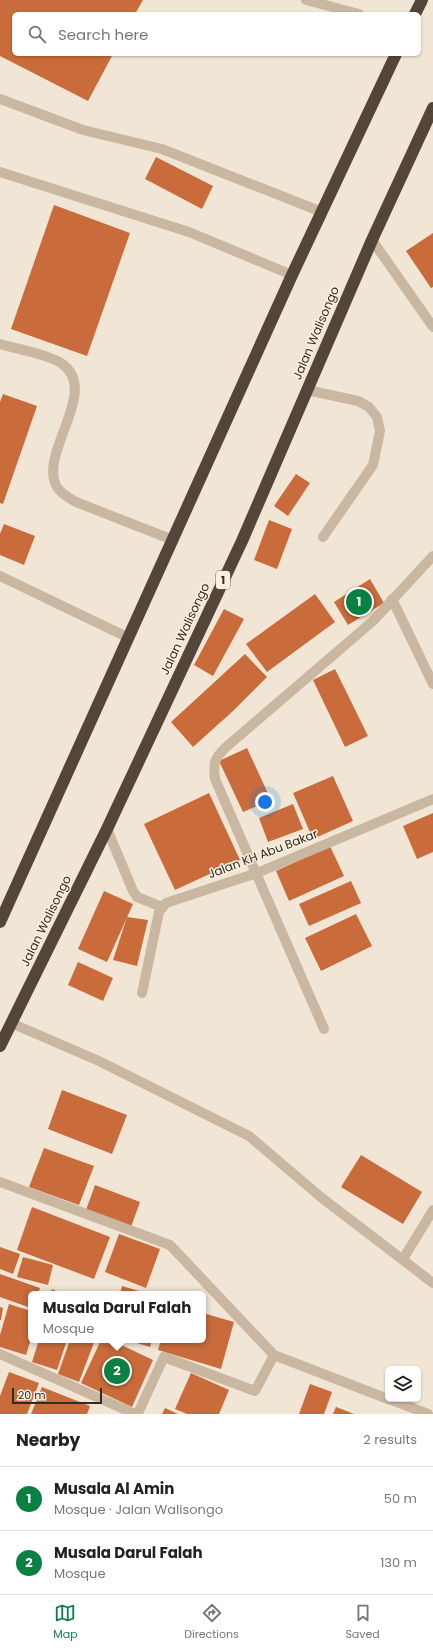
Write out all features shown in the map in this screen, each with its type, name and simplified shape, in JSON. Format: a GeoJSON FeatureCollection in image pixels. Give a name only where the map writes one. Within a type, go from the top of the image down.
{"type":"FeatureCollection","features":[{"type":"Feature","properties":{"kind":"highway"},"geometry":{"type":"LineString","coordinates":[[416,12],[422,0]]}},
{"type":"Feature","properties":{"kind":"highway"},"geometry":{"type":"LineString","coordinates":[[0,922],[292,275],[395,56]]}},
{"type":"Feature","properties":{"kind":"highway","name":"Jalan Walisongo"},"geometry":{"type":"LineString","coordinates":[[0,1046],[107,829],[242,540],[372,240],[433,108]]}},
{"type":"Feature","properties":{"kind":"street"},"geometry":{"type":"LineString","coordinates":[[306,0],[351,12]]}},
{"type":"Feature","properties":{"kind":"street"},"geometry":{"type":"LineString","coordinates":[[0,99],[83,130],[162,149],[322,212]]}},
{"type":"Feature","properties":{"kind":"street"},"geometry":{"type":"LineString","coordinates":[[0,172],[190,232],[292,275]]}},
{"type":"Feature","properties":{"kind":"street"},"geometry":{"type":"LineString","coordinates":[[372,240],[433,327]]}},
{"type":"Feature","properties":{"kind":"street"},"geometry":{"type":"LineString","coordinates":[[0,344],[53,359],[70,371],[75,382],[76,394],[55,461],[54,479],[57,487],[63,494],[76,502],[173,540]]}},
{"type":"Feature","properties":{"kind":"street"},"geometry":{"type":"LineString","coordinates":[[307,390],[358,401],[369,407],[377,418],[380,431],[373,465],[323,537]]}},
{"type":"Feature","properties":{"kind":"street"},"geometry":{"type":"LineString","coordinates":[[324,1029],[215,779],[214,767],[217,756],[373,621],[433,556]]}},
{"type":"Feature","properties":{"kind":"street"},"geometry":{"type":"LineString","coordinates":[[0,576],[129,638]]}},
{"type":"Feature","properties":{"kind":"street"},"geometry":{"type":"LineString","coordinates":[[392,599],[433,684]]}},
{"type":"Feature","properties":{"kind":"street","name":"Jalan KH Abu Bakar"},"geometry":{"type":"LineString","coordinates":[[162,907],[171,901],[257,873],[433,799]]}},
{"type":"Feature","properties":{"kind":"street"},"geometry":{"type":"LineString","coordinates":[[107,829],[133,891],[137,897],[162,907],[159,912],[142,993]]}},
{"type":"Feature","properties":{"kind":"street"},"geometry":{"type":"LineString","coordinates":[[11,1023],[98,1061],[249,1136],[322,1198],[433,1283]]}},
{"type":"Feature","properties":{"kind":"street"},"geometry":{"type":"LineString","coordinates":[[0,1182],[170,1245],[274,1355],[385,1398]]}},
{"type":"Feature","properties":{"kind":"street"},"geometry":{"type":"LineString","coordinates":[[403,1259],[433,1210]]}},
{"type":"Feature","properties":{"kind":"street"},"geometry":{"type":"LineString","coordinates":[[0,1354],[135,1414],[139,1411],[164,1357],[255,1391],[274,1355]]}},
{"type":"Feature","properties":{"kind":"street"},"geometry":{"type":"LineString","coordinates":[[396,1402],[428,1414]]}},
{"type":"Feature","properties":{"kind":"building"},"geometry":{"type":"Polygon","coordinates":[[[0,0],[143,0],[136,12],[12,12],[12,56],[112,56],[88,101],[0,56],[0,0]]]}},
{"type":"Feature","properties":{"kind":"building"},"geometry":{"type":"Polygon","coordinates":[[[156,157],[213,186],[202,209],[145,179],[156,157]]]}},
{"type":"Feature","properties":{"kind":"building"},"geometry":{"type":"Polygon","coordinates":[[[54,205],[130,233],[87,356],[11,329],[54,205]]]}},
{"type":"Feature","properties":{"kind":"building"},"geometry":{"type":"Polygon","coordinates":[[[433,233],[433,287],[431,288],[406,251],[433,233]]]}},
{"type":"Feature","properties":{"kind":"building"},"geometry":{"type":"Polygon","coordinates":[[[3,394],[37,406],[3,504],[0,503],[0,402],[3,394]]]}},
{"type":"Feature","properties":{"kind":"building"},"geometry":{"type":"Polygon","coordinates":[[[296,474],[310,483],[288,516],[274,506],[296,474]]]}},
{"type":"Feature","properties":{"kind":"building"},"geometry":{"type":"Polygon","coordinates":[[[269,520],[292,529],[277,569],[254,560],[269,520]]]}},
{"type":"Feature","properties":{"kind":"building"},"geometry":{"type":"Polygon","coordinates":[[[4,524],[35,536],[24,565],[0,555],[0,534],[4,524]]]}},
{"type":"Feature","properties":{"kind":"building"},"geometry":{"type":"Polygon","coordinates":[[[370,579],[384,603],[348,625],[334,602],[370,579]]]}},
{"type":"Feature","properties":{"kind":"building"},"geometry":{"type":"Polygon","coordinates":[[[315,594],[335,622],[267,672],[246,644],[315,594]]]}},
{"type":"Feature","properties":{"kind":"building"},"geometry":{"type":"Polygon","coordinates":[[[224,609],[244,619],[213,676],[194,665],[224,609]]]}},
{"type":"Feature","properties":{"kind":"building"},"geometry":{"type":"Polygon","coordinates":[[[245,654],[267,677],[233,711],[193,747],[171,722],[245,654]]]}},
{"type":"Feature","properties":{"kind":"building"},"geometry":{"type":"Polygon","coordinates":[[[335,669],[368,736],[345,747],[313,680],[335,669]]]}},
{"type":"Feature","properties":{"kind":"building"},"geometry":{"type":"Polygon","coordinates":[[[247,748],[271,800],[243,812],[219,761],[247,748]]]}},
{"type":"Feature","properties":{"kind":"building"},"geometry":{"type":"Polygon","coordinates":[[[333,776],[353,821],[313,839],[293,793],[333,776]]]}},
{"type":"Feature","properties":{"kind":"building"},"geometry":{"type":"Polygon","coordinates":[[[209,793],[240,860],[175,890],[144,824],[209,793]]]}},
{"type":"Feature","properties":{"kind":"building"},"geometry":{"type":"Polygon","coordinates":[[[293,804],[303,829],[268,842],[259,818],[293,804]]]}},
{"type":"Feature","properties":{"kind":"building"},"geometry":{"type":"Polygon","coordinates":[[[433,813],[433,852],[417,859],[403,826],[433,813]]]}},
{"type":"Feature","properties":{"kind":"building"},"geometry":{"type":"Polygon","coordinates":[[[330,846],[344,876],[289,901],[276,871],[330,846]]]}},
{"type":"Feature","properties":{"kind":"building"},"geometry":{"type":"Polygon","coordinates":[[[351,881],[361,903],[309,926],[299,904],[351,881]]]}},
{"type":"Feature","properties":{"kind":"building"},"geometry":{"type":"Polygon","coordinates":[[[104,891],[133,904],[107,962],[78,949],[104,891]]]}},
{"type":"Feature","properties":{"kind":"building"},"geometry":{"type":"Polygon","coordinates":[[[356,914],[372,946],[321,971],[305,938],[356,914]]]}},
{"type":"Feature","properties":{"kind":"building"},"geometry":{"type":"Polygon","coordinates":[[[127,917],[148,920],[137,966],[113,960],[127,917]]]}},
{"type":"Feature","properties":{"kind":"building"},"geometry":{"type":"Polygon","coordinates":[[[78,962],[113,978],[103,1001],[68,985],[78,962]]]}},
{"type":"Feature","properties":{"kind":"building"},"geometry":{"type":"Polygon","coordinates":[[[62,1090],[127,1115],[112,1154],[48,1129],[62,1090]]]}},
{"type":"Feature","properties":{"kind":"building"},"geometry":{"type":"Polygon","coordinates":[[[44,1148],[94,1166],[79,1205],[29,1187],[44,1148]]]}},
{"type":"Feature","properties":{"kind":"building"},"geometry":{"type":"Polygon","coordinates":[[[361,1155],[422,1192],[403,1224],[341,1187],[361,1155]]]}},
{"type":"Feature","properties":{"kind":"building"},"geometry":{"type":"Polygon","coordinates":[[[95,1185],[140,1202],[131,1227],[86,1210],[95,1185]]]}},
{"type":"Feature","properties":{"kind":"building"},"geometry":{"type":"Polygon","coordinates":[[[32,1207],[110,1237],[94,1279],[17,1250],[32,1207]]]}},
{"type":"Feature","properties":{"kind":"building"},"geometry":{"type":"Polygon","coordinates":[[[119,1234],[160,1249],[146,1288],[105,1272],[119,1234]]]}},
{"type":"Feature","properties":{"kind":"building"},"geometry":{"type":"Polygon","coordinates":[[[0,1247],[20,1254],[13,1274],[0,1269],[0,1247]]]}},
{"type":"Feature","properties":{"kind":"building"},"geometry":{"type":"Polygon","coordinates":[[[23,1257],[53,1265],[48,1285],[17,1277],[23,1257]]]}},
{"type":"Feature","properties":{"kind":"building"},"geometry":{"type":"Polygon","coordinates":[[[0,1274],[40,1288],[39,1291],[28,1291],[28,1307],[0,1297],[0,1274]]]}},
{"type":"Feature","properties":{"kind":"building"},"geometry":{"type":"Polygon","coordinates":[[[122,1286],[139,1291],[121,1291],[122,1286]]]}},
{"type":"Feature","properties":{"kind":"building"},"geometry":{"type":"Polygon","coordinates":[[[9,1304],[28,1310],[28,1343],[30,1343],[26,1355],[0,1347],[0,1335],[9,1304]]]}},
{"type":"Feature","properties":{"kind":"building"},"geometry":{"type":"Polygon","coordinates":[[[0,1307],[3,1308],[1,1320],[0,1320],[0,1307]]]}},
{"type":"Feature","properties":{"kind":"building"},"geometry":{"type":"Polygon","coordinates":[[[206,1314],[234,1322],[221,1369],[158,1350],[160,1343],[206,1343],[206,1314]]]}},
{"type":"Feature","properties":{"kind":"building"},"geometry":{"type":"Polygon","coordinates":[[[38,1343],[66,1343],[57,1370],[32,1362],[38,1343]]]}},
{"type":"Feature","properties":{"kind":"building"},"geometry":{"type":"Polygon","coordinates":[[[69,1343],[94,1343],[79,1382],[58,1374],[69,1343]]]}},
{"type":"Feature","properties":{"kind":"building"},"geometry":{"type":"Polygon","coordinates":[[[100,1343],[117,1343],[153,1360],[132,1407],[81,1383],[100,1343]]]}},
{"type":"Feature","properties":{"kind":"building"},"geometry":{"type":"Polygon","coordinates":[[[137,1343],[151,1343],[150,1347],[137,1343]]]}},
{"type":"Feature","properties":{"kind":"building"},"geometry":{"type":"Polygon","coordinates":[[[9,1372],[39,1383],[27,1414],[0,1414],[0,1396],[9,1372]]]}},
{"type":"Feature","properties":{"kind":"building"},"geometry":{"type":"Polygon","coordinates":[[[191,1373],[229,1390],[219,1414],[187,1414],[175,1409],[191,1373]]]}},
{"type":"Feature","properties":{"kind":"building"},"geometry":{"type":"Polygon","coordinates":[[[310,1384],[332,1392],[324,1414],[299,1414],[310,1384]]]}},
{"type":"Feature","properties":{"kind":"building"},"geometry":{"type":"Polygon","coordinates":[[[42,1387],[90,1406],[87,1414],[31,1414],[42,1387]]]}},
{"type":"Feature","properties":{"kind":"building"},"geometry":{"type":"Polygon","coordinates":[[[336,1407],[354,1414],[333,1414],[336,1407]]]}},
{"type":"Feature","properties":{"kind":"building"},"geometry":{"type":"Polygon","coordinates":[[[165,1408],[178,1414],[162,1414],[165,1408]]]}},
{"type":"Feature","properties":{"kind":"place","name":"Musala Al Amin"},"geometry":{"type":"Point","coordinates":[359,602]}},
{"type":"Feature","properties":{"kind":"place","name":"Musala Darul Falah"},"geometry":{"type":"Point","coordinates":[117,1371]}}]}
